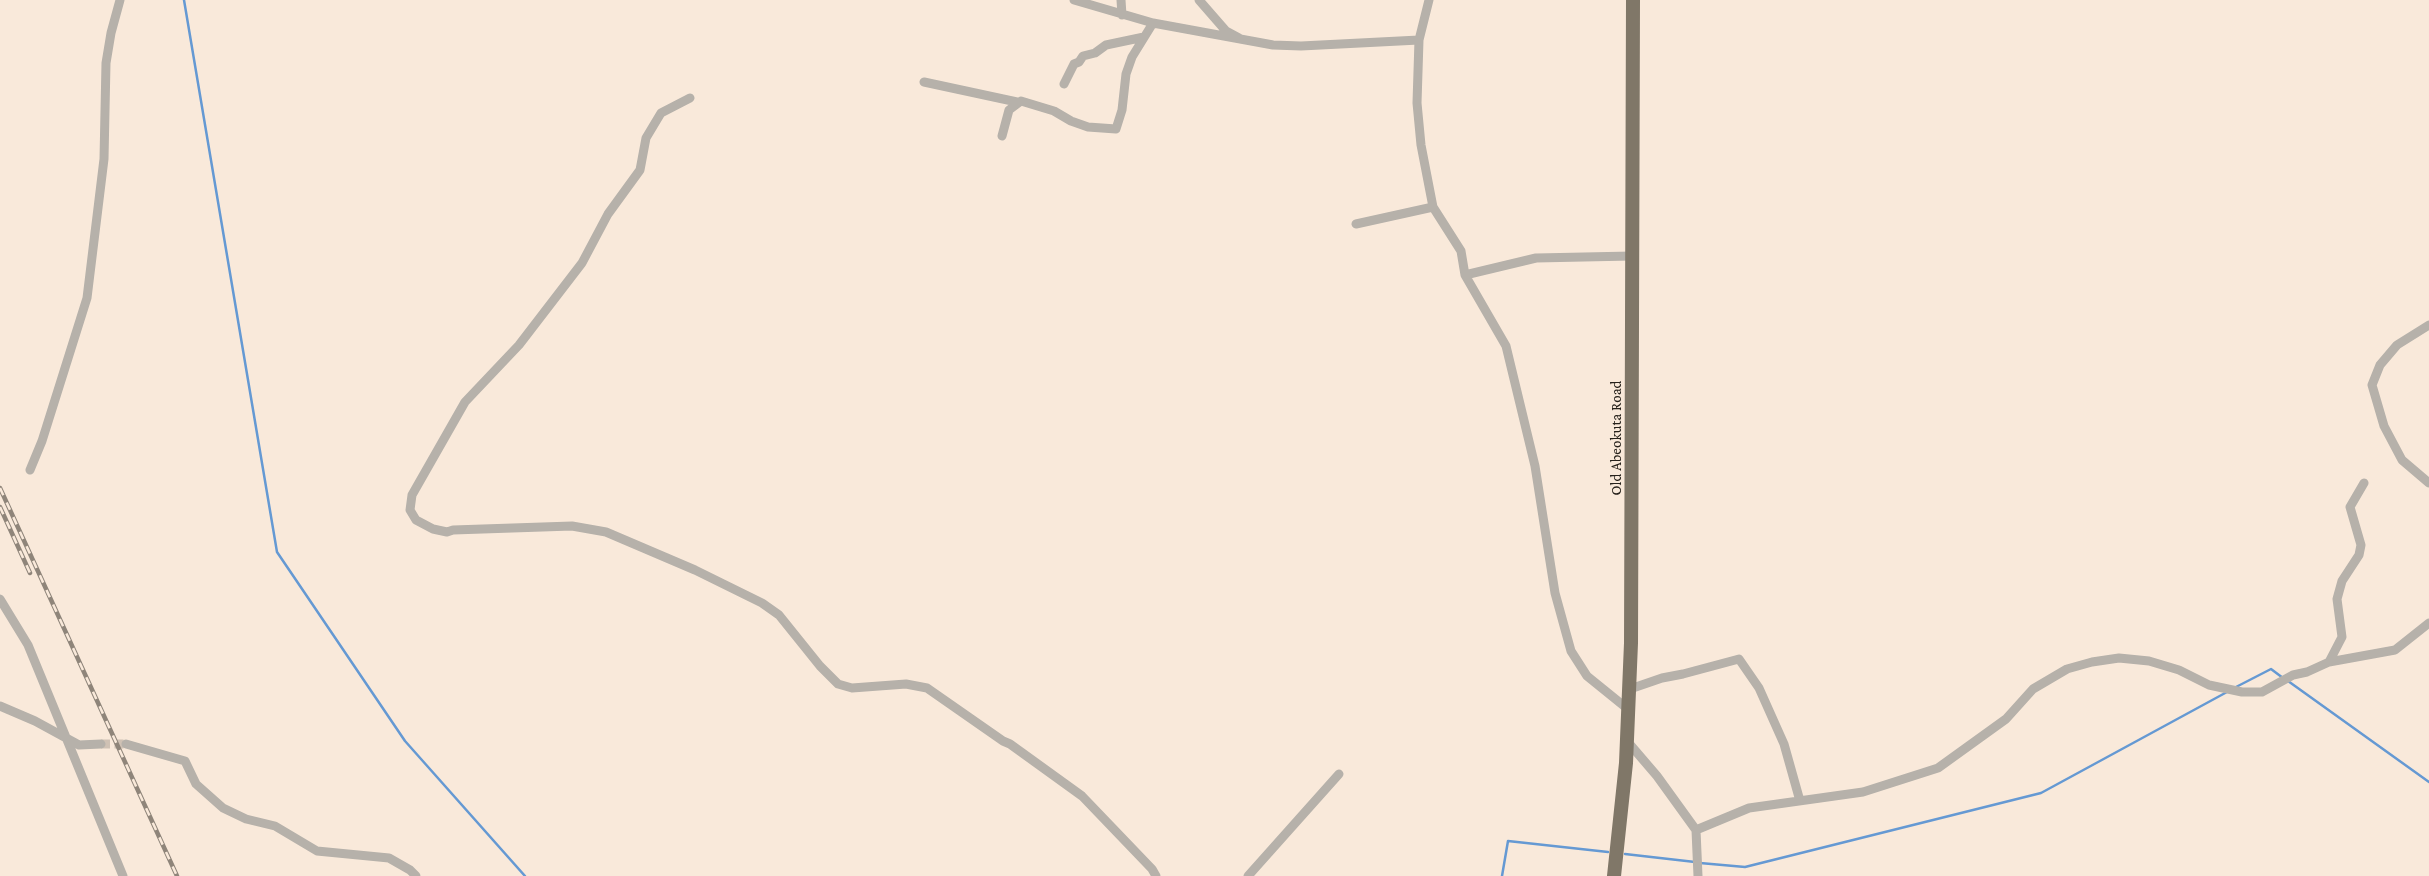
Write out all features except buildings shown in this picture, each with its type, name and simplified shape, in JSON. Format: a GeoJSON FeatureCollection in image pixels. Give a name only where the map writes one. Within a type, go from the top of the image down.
{"type":"FeatureCollection","features":[{"type":"Feature","properties":{"kind":"highway","name":"Old Abeokuta Road"},"geometry":{"type":"LineString","coordinates":[[1614,876],[1630,689],[1633,0]]}},
{"type":"Feature","properties":{"kind":"street"},"geometry":{"type":"LineString","coordinates":[[30,470],[42,441],[87,298],[104,159],[106,62],[111,33],[120,0]]}},
{"type":"Feature","properties":{"kind":"street"},"geometry":{"type":"LineString","coordinates":[[1074,0],[1153,23],[1243,41],[1302,46],[1419,40]]}},
{"type":"Feature","properties":{"kind":"street"},"geometry":{"type":"LineString","coordinates":[[1121,0],[1122,15]]}},
{"type":"Feature","properties":{"kind":"street"},"geometry":{"type":"LineString","coordinates":[[1199,0],[1226,31],[1243,41]]}},
{"type":"Feature","properties":{"kind":"street"},"geometry":{"type":"LineString","coordinates":[[1429,0],[1419,40],[1417,103],[1433,207],[1460,251],[1465,275],[1506,346],[1535,466],[1555,593],[1571,651],[1587,676],[1629,710]]}},
{"type":"Feature","properties":{"kind":"street"},"geometry":{"type":"LineString","coordinates":[[924,82],[1017,102],[1032,103],[1088,127],[1116,129],[1122,110],[1126,74],[1132,57],[1153,23]]}},
{"type":"Feature","properties":{"kind":"street"},"geometry":{"type":"LineString","coordinates":[[1064,84],[1074,64],[1079,62],[1083,56],[1095,53],[1106,46],[1144,36]]}},
{"type":"Feature","properties":{"kind":"street"},"geometry":{"type":"LineString","coordinates":[[690,98],[661,113],[646,138],[640,170],[608,214],[582,263],[519,346],[465,402],[412,495],[410,510],[416,520],[433,529],[448,532],[572,526],[606,532],[704,574],[762,603],[779,615],[820,666],[838,684],[852,688],[906,684],[927,688],[1010,744],[1082,796],[1152,869],[1156,876]]}},
{"type":"Feature","properties":{"kind":"street"},"geometry":{"type":"LineString","coordinates":[[1002,136],[1009,110],[1017,102]]}},
{"type":"Feature","properties":{"kind":"street"},"geometry":{"type":"LineString","coordinates":[[1356,224],[1433,207]]}},
{"type":"Feature","properties":{"kind":"street"},"geometry":{"type":"LineString","coordinates":[[1465,275],[1536,258],[1632,256]]}},
{"type":"Feature","properties":{"kind":"street"},"geometry":{"type":"LineString","coordinates":[[2429,325],[2397,345],[2380,365],[2372,385],[2384,426],[2402,460],[2429,483]]}},
{"type":"Feature","properties":{"kind":"street"},"geometry":{"type":"LineString","coordinates":[[2329,662],[2342,637],[2337,599],[2342,581],[2358,555],[2361,545],[2350,507],[2364,483]]}},
{"type":"Feature","properties":{"kind":"street"},"geometry":{"type":"LineString","coordinates":[[0,599],[28,645],[123,876]]}},
{"type":"Feature","properties":{"kind":"street"},"geometry":{"type":"LineString","coordinates":[[1696,830],[1750,808],[1863,792],[1938,768],[2006,719],[2033,689],[2068,669],[2092,662],[2119,658],[2149,661],[2179,670],[2209,685],[2242,692],[2262,692],[2292,675],[2307,672],[2329,662],[2395,650],[2429,623]]}},
{"type":"Feature","properties":{"kind":"street"},"geometry":{"type":"LineString","coordinates":[[1630,689],[1662,678],[1739,659],[1759,688],[1784,744],[1800,801]]}},
{"type":"Feature","properties":{"kind":"street"},"geometry":{"type":"LineString","coordinates":[[0,706],[35,720],[79,745],[101,744]]}},
{"type":"Feature","properties":{"kind":"street"},"geometry":{"type":"LineString","coordinates":[[1627,741],[1658,776],[1696,830],[1698,876]]}},
{"type":"Feature","properties":{"kind":"street"},"geometry":{"type":"LineString","coordinates":[[126,744],[185,761],[196,784],[223,808],[246,819],[274,826],[317,851],[389,858],[410,870],[416,876]]}},
{"type":"Feature","properties":{"kind":"street"},"geometry":{"type":"LineString","coordinates":[[1248,876],[1340,774]]}},
{"type":"Feature","properties":{"kind":"waterway"},"geometry":{"type":"LineString","coordinates":[[184,0],[277,552],[405,741],[525,876]]}},
{"type":"Feature","properties":{"kind":"waterway"},"geometry":{"type":"LineString","coordinates":[[2236,687],[2271,669],[2283,678]]}},
{"type":"Feature","properties":{"kind":"waterway"},"geometry":{"type":"LineString","coordinates":[[2288,681],[2429,782]]}},
{"type":"Feature","properties":{"kind":"waterway"},"geometry":{"type":"LineString","coordinates":[[1700,863],[1745,867],[2041,793],[2227,692]]}},
{"type":"Feature","properties":{"kind":"waterway"},"geometry":{"type":"LineString","coordinates":[[1502,876],[1508,841],[1608,852]]}},
{"type":"Feature","properties":{"kind":"waterway"},"geometry":{"type":"LineString","coordinates":[[1625,854],[1695,862]]}},
{"type":"Feature","properties":{"kind":"tunnel"},"geometry":{"type":"LineString","coordinates":[[101,744],[126,744]]}},
{"type":"Feature","properties":{"kind":"railway"},"geometry":{"type":"LineString","coordinates":[[0,488],[177,876]]}},
{"type":"Feature","properties":{"kind":"railway"},"geometry":{"type":"LineString","coordinates":[[0,507],[30,573]]}}]}
